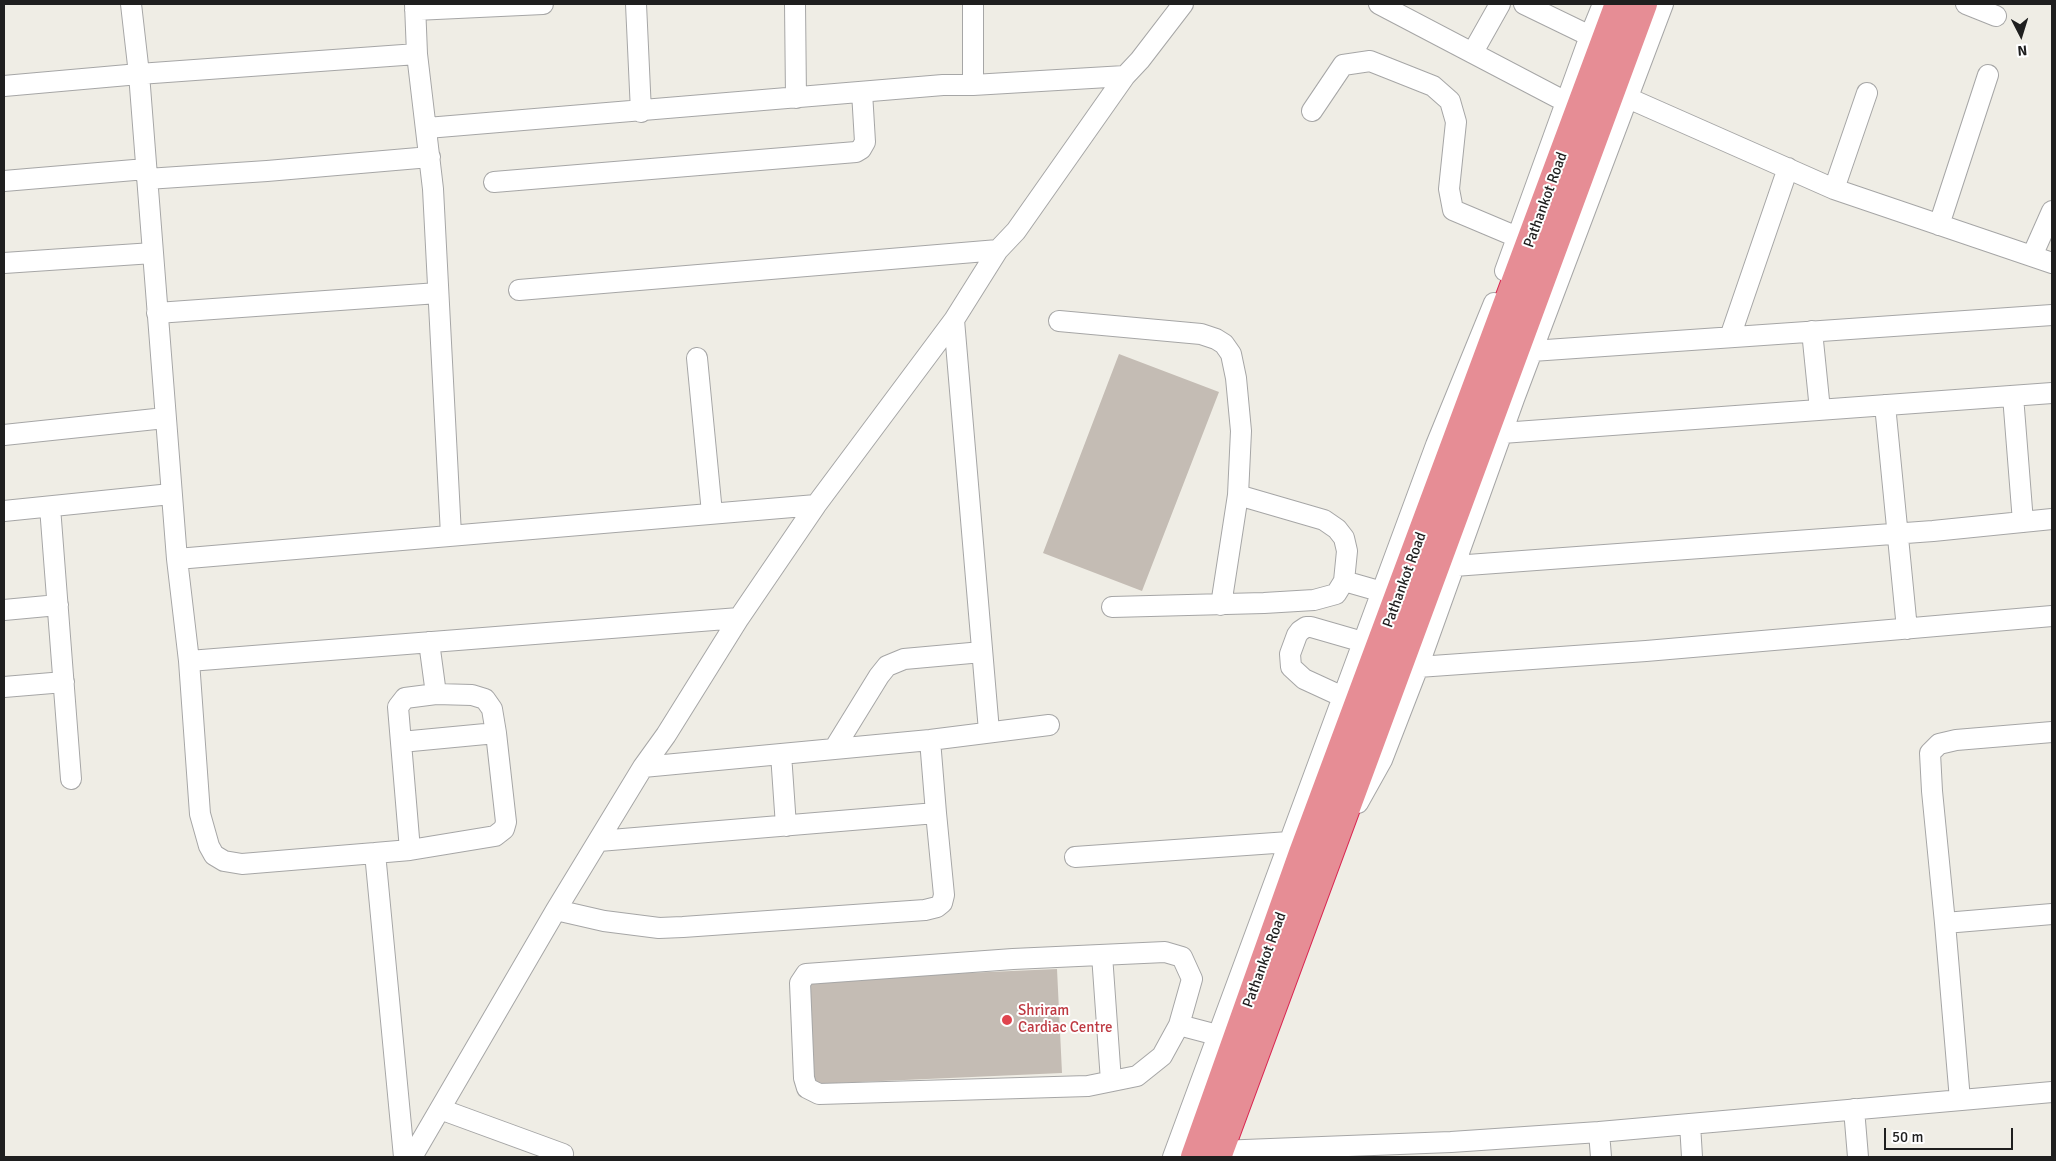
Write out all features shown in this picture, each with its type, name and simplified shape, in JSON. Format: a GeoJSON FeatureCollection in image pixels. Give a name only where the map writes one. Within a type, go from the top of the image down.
{"type":"FeatureCollection","features":[{"type":"Feature","properties":{"kind":"highway","name":"Pathankot Road"},"geometry":{"type":"LineString","coordinates":[[1210,1155],[1350,701],[1619,4]]}},
{"type":"Feature","properties":{"kind":"highway"},"geometry":{"type":"LineString","coordinates":[[1210,1155],[1325,862],[1642,4]]}},
{"type":"Feature","properties":{"kind":"street"},"geometry":{"type":"LineString","coordinates":[[131,4],[139,74],[177,559],[189,661],[200,814],[209,846],[214,855],[224,861],[242,864],[410,850],[495,836],[504,829],[506,822],[492,709],[485,699],[472,695],[436,694],[405,698],[398,707],[410,850]]}},
{"type":"Feature","properties":{"kind":"street"},"geometry":{"type":"LineString","coordinates":[[451,535],[430,157],[417,54],[415,7],[534,4]]}},
{"type":"Feature","properties":{"kind":"street"},"geometry":{"type":"LineString","coordinates":[[636,4],[641,112]]}},
{"type":"Feature","properties":{"kind":"street"},"geometry":{"type":"LineString","coordinates":[[795,4],[796,98]]}},
{"type":"Feature","properties":{"kind":"street"},"geometry":{"type":"LineString","coordinates":[[973,4],[973,85]]}},
{"type":"Feature","properties":{"kind":"street"},"geometry":{"type":"LineString","coordinates":[[412,1157],[642,767],[666,735],[739,618],[816,505],[954,320],[998,250],[1016,231],[1124,76],[1140,60],[1183,4]]}},
{"type":"Feature","properties":{"kind":"street"},"geometry":{"type":"LineString","coordinates":[[1379,4],[1412,12],[1473,52],[1566,102]]}},
{"type":"Feature","properties":{"kind":"street"},"geometry":{"type":"LineString","coordinates":[[1473,52],[1500,4]]}},
{"type":"Feature","properties":{"kind":"street"},"geometry":{"type":"LineString","coordinates":[[1524,4],[1590,36]]}},
{"type":"Feature","properties":{"kind":"street"},"geometry":{"type":"LineString","coordinates":[[1173,1157],[1289,842],[1350,701],[1363,642],[1390,594],[1436,445],[1491,310],[1603,4]]}},
{"type":"Feature","properties":{"kind":"street"},"geometry":{"type":"LineString","coordinates":[[1325,862],[1382,760],[1418,667],[1532,351],[1663,4]]}},
{"type":"Feature","properties":{"kind":"street"},"geometry":{"type":"LineString","coordinates":[[1966,4],[1996,16]]}},
{"type":"Feature","properties":{"kind":"street"},"geometry":{"type":"LineString","coordinates":[[4,86],[139,74],[417,54]]}},
{"type":"Feature","properties":{"kind":"street"},"geometry":{"type":"LineString","coordinates":[[1312,111],[1343,65],[1370,61],[1433,86],[1450,101],[1456,122],[1449,188],[1453,210],[1518,237]]}},
{"type":"Feature","properties":{"kind":"street"},"geometry":{"type":"LineString","coordinates":[[1939,225],[1988,75]]}},
{"type":"Feature","properties":{"kind":"street"},"geometry":{"type":"LineString","coordinates":[[427,128],[641,112],[943,85],[1124,76]]}},
{"type":"Feature","properties":{"kind":"street"},"geometry":{"type":"LineString","coordinates":[[494,182],[856,152],[861,149],[865,142],[862,92]]}},
{"type":"Feature","properties":{"kind":"street"},"geometry":{"type":"LineString","coordinates":[[1834,188],[1867,93]]}},
{"type":"Feature","properties":{"kind":"street"},"geometry":{"type":"LineString","coordinates":[[1628,98],[1834,188],[2052,263]]}},
{"type":"Feature","properties":{"kind":"street"},"geometry":{"type":"LineString","coordinates":[[4,180],[146,174],[267,172],[430,157]]}},
{"type":"Feature","properties":{"kind":"street"},"geometry":{"type":"LineString","coordinates":[[1730,337],[1788,168]]}},
{"type":"Feature","properties":{"kind":"street"},"geometry":{"type":"LineString","coordinates":[[2032,256],[2052,211]]}},
{"type":"Feature","properties":{"kind":"street"},"geometry":{"type":"LineString","coordinates":[[519,290],[998,250]]}},
{"type":"Feature","properties":{"kind":"street"},"geometry":{"type":"LineString","coordinates":[[4,263],[153,253]]}},
{"type":"Feature","properties":{"kind":"street"},"geometry":{"type":"LineString","coordinates":[[157,313],[438,293]]}},
{"type":"Feature","properties":{"kind":"street"},"geometry":{"type":"LineString","coordinates":[[1532,351],[2052,315]]}},
{"type":"Feature","properties":{"kind":"street"},"geometry":{"type":"LineString","coordinates":[[954,320],[989,731]]}},
{"type":"Feature","properties":{"kind":"street"},"geometry":{"type":"LineString","coordinates":[[1059,321],[1201,334],[1224,344],[1231,354],[1237,387],[1241,432],[1238,495],[1221,605]]}},
{"type":"Feature","properties":{"kind":"street"},"geometry":{"type":"LineString","coordinates":[[1812,331],[1820,410]]}},
{"type":"Feature","properties":{"kind":"street"},"geometry":{"type":"LineString","coordinates":[[697,358],[712,513]]}},
{"type":"Feature","properties":{"kind":"street"},"geometry":{"type":"LineString","coordinates":[[1502,433],[2052,393]]}},
{"type":"Feature","properties":{"kind":"street"},"geometry":{"type":"LineString","coordinates":[[2013,396],[2023,522]]}},
{"type":"Feature","properties":{"kind":"street"},"geometry":{"type":"LineString","coordinates":[[1885,405],[1907,629]]}},
{"type":"Feature","properties":{"kind":"street"},"geometry":{"type":"LineString","coordinates":[[4,435],[166,418]]}},
{"type":"Feature","properties":{"kind":"street"},"geometry":{"type":"LineString","coordinates":[[4,511],[172,494]]}},
{"type":"Feature","properties":{"kind":"street"},"geometry":{"type":"LineString","coordinates":[[1112,607],[1221,605],[1329,597],[1340,590],[1344,581],[1347,551],[1344,538],[1337,529],[1324,520],[1238,495]]}},
{"type":"Feature","properties":{"kind":"street"},"geometry":{"type":"LineString","coordinates":[[177,559],[816,505]]}},
{"type":"Feature","properties":{"kind":"street"},"geometry":{"type":"LineString","coordinates":[[50,507],[71,778]]}},
{"type":"Feature","properties":{"kind":"street"},"geometry":{"type":"LineString","coordinates":[[1454,566],[1897,533],[2052,519]]}},
{"type":"Feature","properties":{"kind":"street"},"geometry":{"type":"LineString","coordinates":[[1344,581],[1390,594]]}},
{"type":"Feature","properties":{"kind":"street"},"geometry":{"type":"LineString","coordinates":[[4,610],[58,605]]}},
{"type":"Feature","properties":{"kind":"street"},"geometry":{"type":"LineString","coordinates":[[1418,667],[1646,651],[2052,616]]}},
{"type":"Feature","properties":{"kind":"street"},"geometry":{"type":"LineString","coordinates":[[189,661],[739,618]]}},
{"type":"Feature","properties":{"kind":"street"},"geometry":{"type":"LineString","coordinates":[[1350,701],[1304,679],[1294,672],[1290,661],[1290,654],[1300,630],[1311,627],[1363,642]]}},
{"type":"Feature","properties":{"kind":"street"},"geometry":{"type":"LineString","coordinates":[[429,642],[436,694]]}},
{"type":"Feature","properties":{"kind":"street"},"geometry":{"type":"LineString","coordinates":[[834,749],[887,666],[904,659],[982,652]]}},
{"type":"Feature","properties":{"kind":"street"},"geometry":{"type":"LineString","coordinates":[[4,687],[64,682]]}},
{"type":"Feature","properties":{"kind":"street"},"geometry":{"type":"LineString","coordinates":[[642,767],[930,740],[989,731],[1049,725]]}},
{"type":"Feature","properties":{"kind":"street"},"geometry":{"type":"LineString","coordinates":[[1960,1100],[1930,753],[1939,744],[1956,740],[2052,732]]}},
{"type":"Feature","properties":{"kind":"street"},"geometry":{"type":"LineString","coordinates":[[401,742],[496,733]]}},
{"type":"Feature","properties":{"kind":"street"},"geometry":{"type":"LineString","coordinates":[[556,910],[604,921],[660,928],[683,928],[895,912],[937,907],[942,903],[944,895],[930,740]]}},
{"type":"Feature","properties":{"kind":"street"},"geometry":{"type":"LineString","coordinates":[[780,754],[786,826]]}},
{"type":"Feature","properties":{"kind":"street"},"geometry":{"type":"LineString","coordinates":[[599,841],[936,813]]}},
{"type":"Feature","properties":{"kind":"street"},"geometry":{"type":"LineString","coordinates":[[1076,857],[1289,842]]}},
{"type":"Feature","properties":{"kind":"street"},"geometry":{"type":"LineString","coordinates":[[375,853],[404,1157]]}},
{"type":"Feature","properties":{"kind":"street"},"geometry":{"type":"LineString","coordinates":[[1944,923],[2052,914]]}},
{"type":"Feature","properties":{"kind":"street"},"geometry":{"type":"LineString","coordinates":[[1165,952],[1182,957],[1192,979],[1179,1025],[1162,1056],[1137,1076],[1088,1086],[819,1094],[807,1088],[804,1078],[800,983],[806,974],[1013,958],[1102,955],[1165,952]]}},
{"type":"Feature","properties":{"kind":"street"},"geometry":{"type":"LineString","coordinates":[[1102,955],[1111,1081]]}},
{"type":"Feature","properties":{"kind":"street"},"geometry":{"type":"LineString","coordinates":[[1179,1025],[1217,1035]]}},
{"type":"Feature","properties":{"kind":"street"},"geometry":{"type":"LineString","coordinates":[[1210,1155],[1452,1150],[1599,1132],[2052,1092]]}},
{"type":"Feature","properties":{"kind":"street"},"geometry":{"type":"LineString","coordinates":[[440,1109],[563,1154]]}},
{"type":"Feature","properties":{"kind":"street"},"geometry":{"type":"LineString","coordinates":[[1854,1109],[1858,1157]]}},
{"type":"Feature","properties":{"kind":"street"},"geometry":{"type":"LineString","coordinates":[[1690,1124],[1692,1157]]}},
{"type":"Feature","properties":{"kind":"street"},"geometry":{"type":"LineString","coordinates":[[1599,1132],[1602,1157]]}},
{"type":"Feature","properties":{"kind":"building"},"geometry":{"type":"Polygon","coordinates":[[[1119,354],[1219,392],[1142,591],[1043,553],[1119,354]]]}},
{"type":"Feature","properties":{"kind":"building"},"geometry":{"type":"Polygon","coordinates":[[[1057,969],[1062,1073],[814,1084],[809,980],[1057,969]]]}},
{"type":"Feature","properties":{"kind":"place","name":"Shriram Cardiac Centre"},"geometry":{"type":"Point","coordinates":[1007,1020]}}]}
